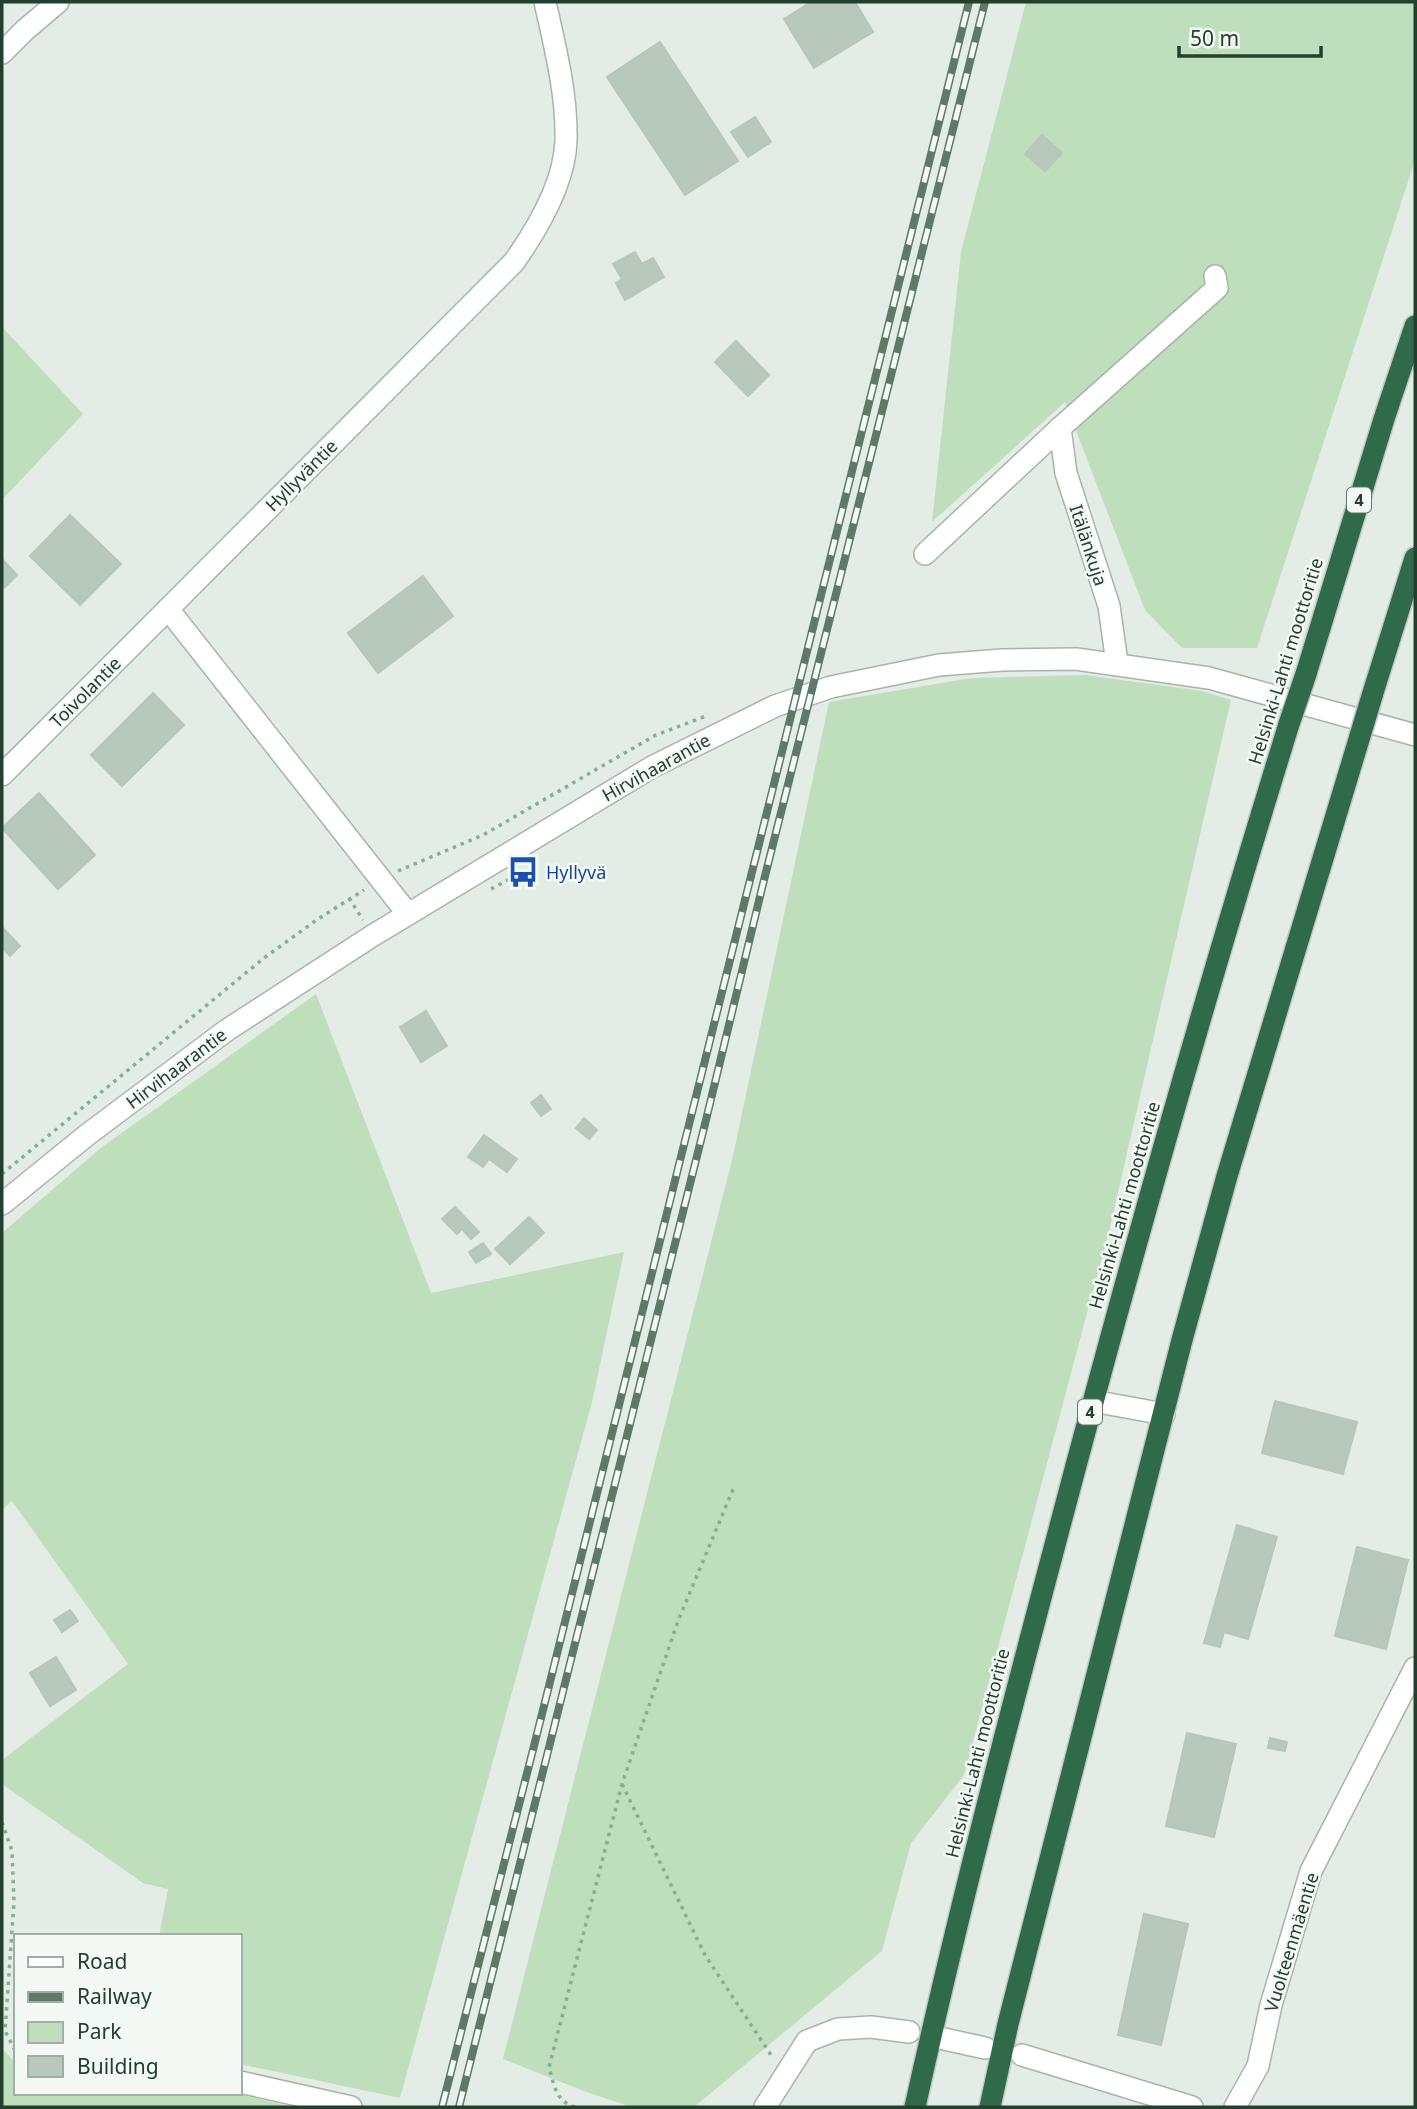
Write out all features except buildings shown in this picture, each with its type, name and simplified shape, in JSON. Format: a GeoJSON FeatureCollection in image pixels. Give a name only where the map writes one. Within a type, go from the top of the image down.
{"type":"FeatureCollection","features":[{"type":"Feature","properties":{"kind":"highway","name":"Helsinki-Lahti moottoritie"},"geometry":{"type":"LineString","coordinates":[[915,2107],[998,1759],[1093,1401],[1235,898],[1415,326]]}},
{"type":"Feature","properties":{"kind":"highway"},"geometry":{"type":"LineString","coordinates":[[990,2107],[1008,2024],[1227,1176],[1414,562]]}},
{"type":"Feature","properties":{"kind":"street"},"geometry":{"type":"LineString","coordinates":[[2,53],[24,30],[58,2]]}},
{"type":"Feature","properties":{"kind":"street","name":"Hyllyväntie"},"geometry":{"type":"LineString","coordinates":[[168,609],[514,262],[535,233],[556,190],[566,142],[562,82],[545,2]]}},
{"type":"Feature","properties":{"kind":"street"},"geometry":{"type":"LineString","coordinates":[[925,554],[1060,428],[1217,288],[1214,276]]}},
{"type":"Feature","properties":{"kind":"street","name":"Itälänkuja"},"geometry":{"type":"LineString","coordinates":[[1060,428],[1066,473],[1109,606],[1117,663]]}},
{"type":"Feature","properties":{"kind":"street"},"geometry":{"type":"LineString","coordinates":[[168,609],[408,914]]}},
{"type":"Feature","properties":{"kind":"street","name":"Toivolantie"},"geometry":{"type":"LineString","coordinates":[[2,775],[168,609]]}},
{"type":"Feature","properties":{"kind":"street","name":"Hirvihaarantie"},"geometry":{"type":"LineString","coordinates":[[2,1204],[87,1135],[227,1030],[408,914],[652,767],[775,706],[831,687],[939,665],[1002,660],[1076,659],[1209,678],[1415,735]]}},
{"type":"Feature","properties":{"kind":"street"},"geometry":{"type":"LineString","coordinates":[[1093,1401],[1164,1415]]}},
{"type":"Feature","properties":{"kind":"street","name":"Vuolteenmäentie"},"geometry":{"type":"LineString","coordinates":[[1235,2107],[1258,2066],[1271,2005],[1311,1871],[1415,1668]]}},
{"type":"Feature","properties":{"kind":"street"},"geometry":{"type":"LineString","coordinates":[[765,2107],[807,2041],[838,2029],[871,2027],[909,2032]]}},
{"type":"Feature","properties":{"kind":"street"},"geometry":{"type":"LineString","coordinates":[[944,2039],[985,2048]]}},
{"type":"Feature","properties":{"kind":"street"},"geometry":{"type":"LineString","coordinates":[[1022,2055],[1192,2107]]}},
{"type":"Feature","properties":{"kind":"street"},"geometry":{"type":"LineString","coordinates":[[242,2082],[351,2107]]}},
{"type":"Feature","properties":{"kind":"path"},"geometry":{"type":"LineString","coordinates":[[2,1174],[264,958],[329,911],[381,879],[483,835],[656,735],[710,715]]}},
{"type":"Feature","properties":{"kind":"path"},"geometry":{"type":"LineString","coordinates":[[575,2107],[565,2104],[555,2090],[549,2067],[622,1784],[678,1621],[734,1487]]}},
{"type":"Feature","properties":{"kind":"path"},"geometry":{"type":"LineString","coordinates":[[622,1784],[705,1955],[785,2077]]}},
{"type":"Feature","properties":{"kind":"path"},"geometry":{"type":"LineString","coordinates":[[2,1822],[12,1851],[14,1902],[5,2031],[14,2048]]}},
{"type":"Feature","properties":{"kind":"green space"},"geometry":{"type":"Polygon","coordinates":[[[1026,2],[1415,2],[1415,160],[1257,648],[1182,648],[1145,610],[1065,402],[932,522],[961,252],[1026,2]]]}},
{"type":"Feature","properties":{"kind":"green space"},"geometry":{"type":"Polygon","coordinates":[[[2,327],[83,414],[2,500],[2,327]]]}},
{"type":"Feature","properties":{"kind":"green space"},"geometry":{"type":"Polygon","coordinates":[[[1085,675],[1202,691],[1231,700],[1110,1227],[964,1775],[911,1843],[882,1951],[694,2107],[632,2107],[589,2093],[503,2059],[733,1156],[829,702],[971,678],[1085,675]]]}},
{"type":"Feature","properties":{"kind":"green space"},"geometry":{"type":"Polygon","coordinates":[[[316,994],[431,1293],[624,1252],[592,1402],[400,2098],[242,2064],[242,1934],[159,1934],[168,1889],[143,1883],[2,1784],[2,1760],[128,1664],[12,1501],[2,1510],[2,1233],[102,1147],[316,994]]]}},
{"type":"Feature","properties":{"kind":"green space"},"geometry":{"type":"Polygon","coordinates":[[[2,2048],[14,2062],[14,2095],[242,2095],[292,2107],[2,2107],[2,2048]]]}},
{"type":"Feature","properties":{"kind":"railway"},"geometry":{"type":"LineString","coordinates":[[442,2107],[969,2]]}},
{"type":"Feature","properties":{"kind":"railway"},"geometry":{"type":"LineString","coordinates":[[459,2107],[985,2]]}},
{"type":"Feature","properties":{"kind":"place","name":"Hyllyvä"},"geometry":{"type":"Point","coordinates":[523,872]}}]}
